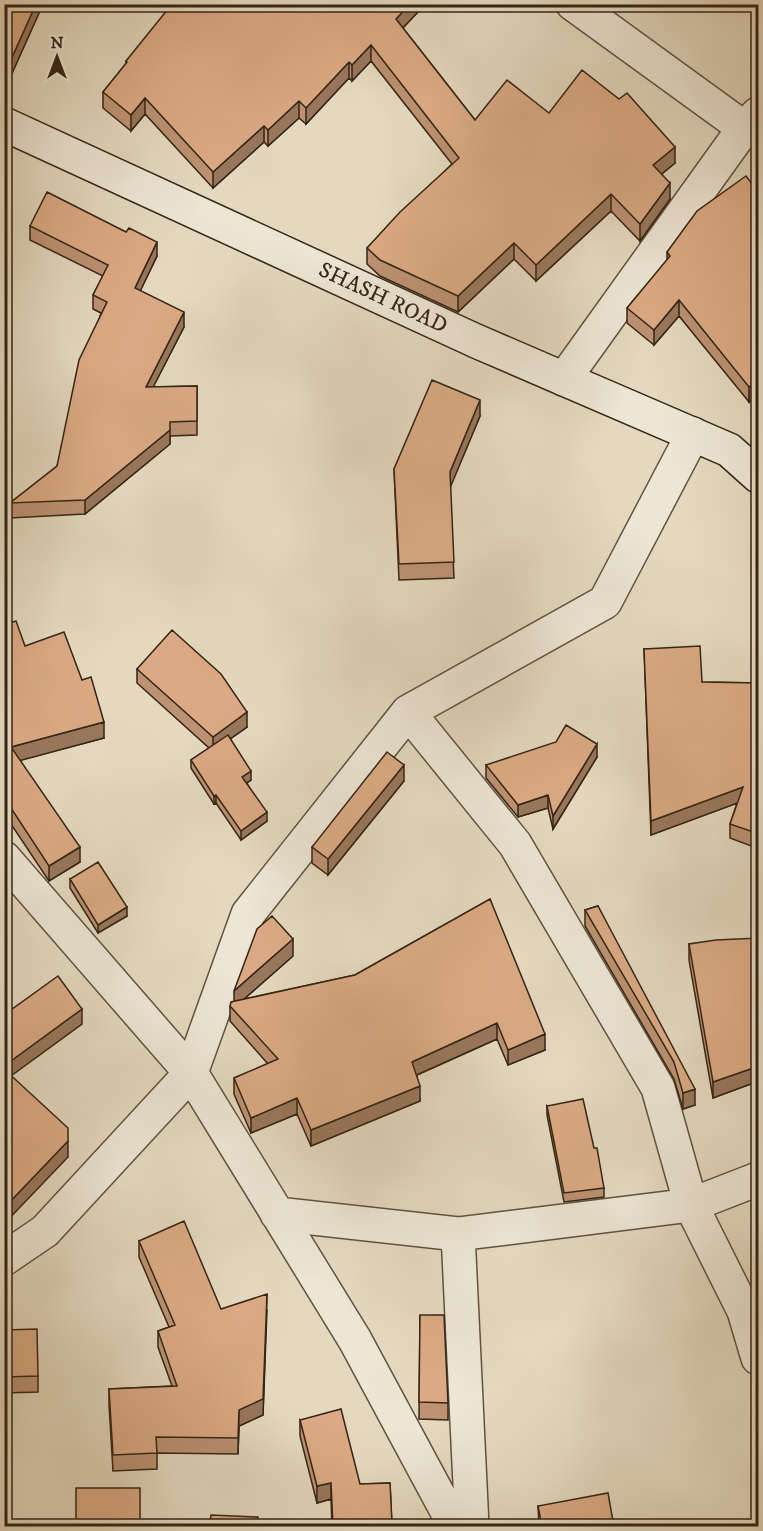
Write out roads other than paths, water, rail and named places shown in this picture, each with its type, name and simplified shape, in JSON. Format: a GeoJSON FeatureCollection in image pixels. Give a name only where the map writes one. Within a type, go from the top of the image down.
{"type":"FeatureCollection","features":[{"type":"Feature","properties":{"kind":"street"},"geometry":{"type":"LineString","coordinates":[[564,379],[752,121],[573,4]]}},
{"type":"Feature","properties":{"kind":"street","name":"SHASH ROAD"},"geometry":{"type":"LineString","coordinates":[[4,124],[476,341],[729,450],[759,476]]}},
{"type":"Feature","properties":{"kind":"street"},"geometry":{"type":"LineString","coordinates":[[4,1259],[45,1231],[191,1073],[248,914],[408,712],[605,602],[693,434]]}},
{"type":"Feature","properties":{"kind":"street"},"geometry":{"type":"LineString","coordinates":[[408,712],[515,844],[658,1088],[691,1205],[744,1311],[759,1358]]}},
{"type":"Feature","properties":{"kind":"street"},"geometry":{"type":"LineString","coordinates":[[4,858],[191,1073],[355,1340],[454,1527]]}},
{"type":"Feature","properties":{"kind":"street"},"geometry":{"type":"LineString","coordinates":[[277,1214],[458,1234],[691,1205],[759,1179]]}},
{"type":"Feature","properties":{"kind":"street"},"geometry":{"type":"LineString","coordinates":[[458,1234],[472,1527]]}}]}
